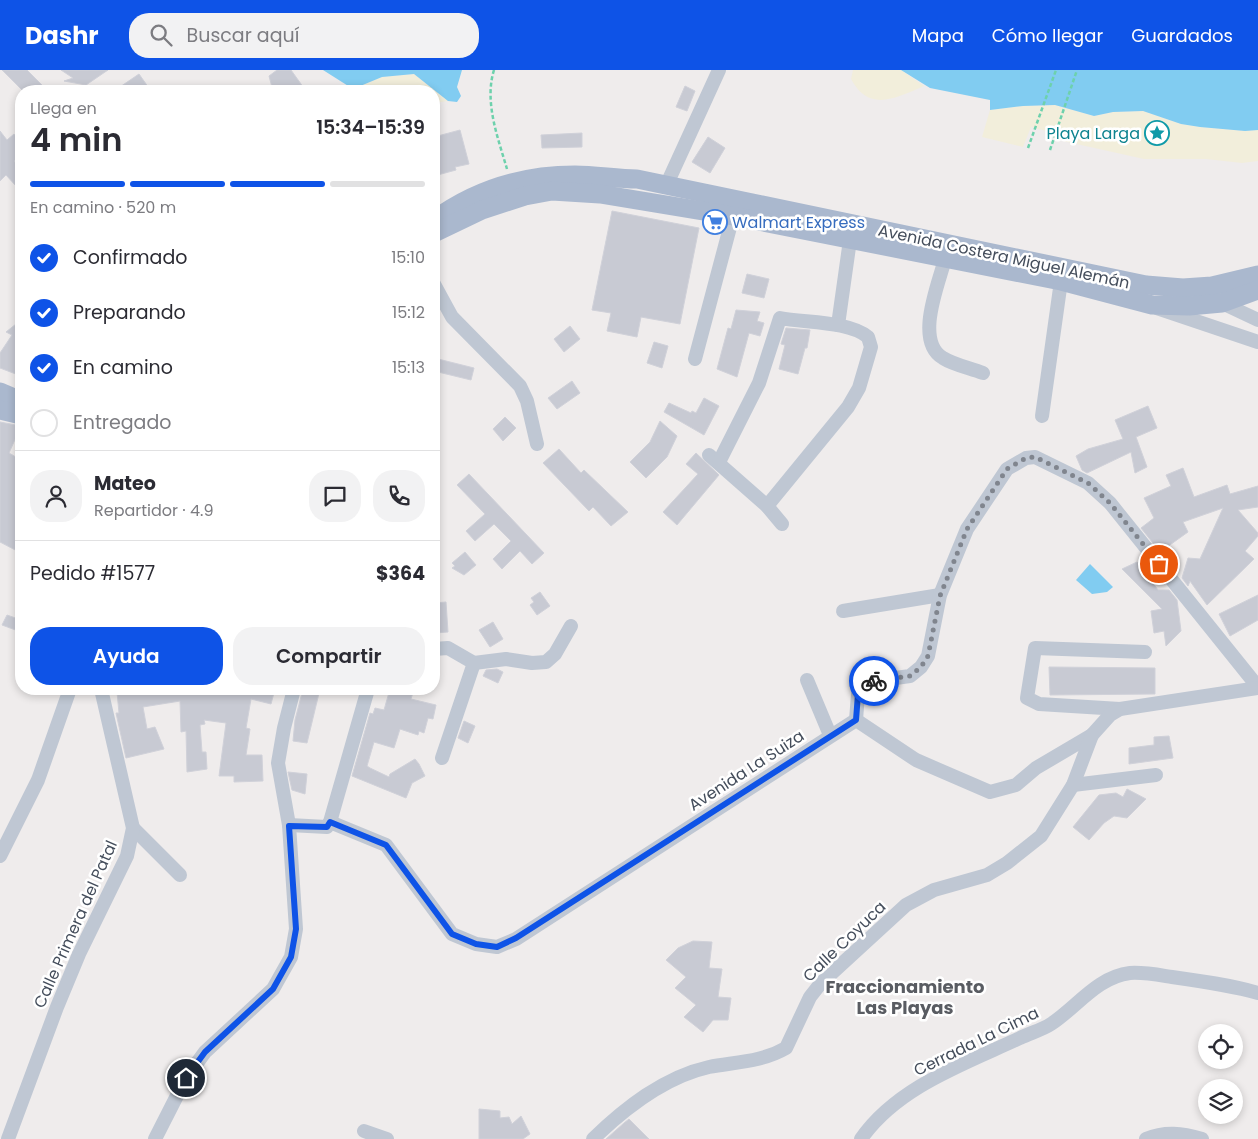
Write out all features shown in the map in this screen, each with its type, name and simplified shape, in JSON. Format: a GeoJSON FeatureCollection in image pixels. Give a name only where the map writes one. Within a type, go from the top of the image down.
{"type":"FeatureCollection","features":[{"type":"Feature","properties":{"kind":"main road","name":"Avenida Costera Miguel Alemán"},"geometry":{"type":"LineString","coordinates":[[440,216],[472,197],[511,183],[550,175],[578,175],[637,180],[1146,286],[1183,288],[1212,286],[1258,275]]}},
{"type":"Feature","properties":{"kind":"main road","name":"Avenida Costera Miguel Alemán"},"geometry":{"type":"LineString","coordinates":[[440,230],[482,210],[525,196],[552,191],[600,194],[733,216],[1061,281],[1152,305],[1190,306],[1222,303],[1258,290]]}},
{"type":"Feature","properties":{"kind":"main road"},"geometry":{"type":"LineString","coordinates":[[0,392],[15,398]]}},
{"type":"Feature","properties":{"kind":"main road"},"geometry":{"type":"LineString","coordinates":[[0,410],[15,414]]}},
{"type":"Feature","properties":{"kind":"street"},"geometry":{"type":"LineString","coordinates":[[666,186],[717,71]]}},
{"type":"Feature","properties":{"kind":"street"},"geometry":{"type":"LineString","coordinates":[[695,359],[733,216]]}},
{"type":"Feature","properties":{"kind":"street"},"geometry":{"type":"LineString","coordinates":[[838,325],[850,240]]}},
{"type":"Feature","properties":{"kind":"street"},"geometry":{"type":"LineString","coordinates":[[946,259],[929,322],[930,338],[942,358],[983,372]]}},
{"type":"Feature","properties":{"kind":"street"},"geometry":{"type":"LineString","coordinates":[[1042,416],[1061,281]]}},
{"type":"Feature","properties":{"kind":"street"},"geometry":{"type":"LineString","coordinates":[[1212,286],[1222,303],[1258,320]]}},
{"type":"Feature","properties":{"kind":"street"},"geometry":{"type":"LineString","coordinates":[[440,295],[452,317],[520,386],[527,401],[537,444]]}},
{"type":"Feature","properties":{"kind":"street"},"geometry":{"type":"LineString","coordinates":[[1152,305],[1160,311],[1258,342]]}},
{"type":"Feature","properties":{"kind":"street"},"geometry":{"type":"LineString","coordinates":[[767,506],[848,407],[859,388],[870,347],[868,337],[838,325],[816,321],[807,323],[780,318],[760,383],[714,459],[767,506],[782,524]]}},
{"type":"Feature","properties":{"kind":"street"},"geometry":{"type":"LineString","coordinates":[[1120,709],[1110,715],[1092,735],[1036,768],[1016,785],[990,792],[916,760],[856,720],[858,694],[867,682],[910,676],[925,661],[928,656],[940,596],[967,529],[1007,469],[1026,458],[1035,457],[1088,483],[1110,503],[1258,688]]}},
{"type":"Feature","properties":{"kind":"street"},"geometry":{"type":"LineString","coordinates":[[843,612],[940,596]]}},
{"type":"Feature","properties":{"kind":"street"},"geometry":{"type":"LineString","coordinates":[[440,649],[448,648],[474,664],[506,659],[532,663],[546,662],[555,654],[571,626]]}},
{"type":"Feature","properties":{"kind":"street"},"geometry":{"type":"LineString","coordinates":[[1145,652],[1035,648],[1027,698],[1039,704],[1120,709],[1258,688]]}},
{"type":"Feature","properties":{"kind":"street"},"geometry":{"type":"LineString","coordinates":[[442,758],[474,664]]}},
{"type":"Feature","properties":{"kind":"street"},"geometry":{"type":"LineString","coordinates":[[808,680],[830,735]]}},
{"type":"Feature","properties":{"kind":"street"},"geometry":{"type":"LineString","coordinates":[[0,856],[38,780],[68,695]]}},
{"type":"Feature","properties":{"kind":"street","name":"Calle Primera del Patal"},"geometry":{"type":"LineString","coordinates":[[8,1139],[57,1007],[79,954],[127,856],[133,828],[102,695]]}},
{"type":"Feature","properties":{"kind":"street"},"geometry":{"type":"LineString","coordinates":[[155,1139],[186,1078],[205,1052],[273,989],[291,957],[296,929],[289,826],[278,763],[292,695]]}},
{"type":"Feature","properties":{"kind":"street"},"geometry":{"type":"LineString","coordinates":[[289,826],[327,827],[330,822],[366,695]]}},
{"type":"Feature","properties":{"kind":"street","name":"Avenida La Suiza"},"geometry":{"type":"LineString","coordinates":[[330,822],[386,845],[452,934],[476,944],[497,947],[516,938],[856,720]]}},
{"type":"Feature","properties":{"kind":"street","name":"Calle Coyuca"},"geometry":{"type":"LineString","coordinates":[[594,1139],[621,1112],[636,1100],[656,1089],[707,1068],[757,1059],[776,1054],[786,1048],[810,997],[821,983],[906,905],[919,897],[987,875],[1025,850],[1041,836],[1073,785],[1092,735]]}},
{"type":"Feature","properties":{"kind":"street"},"geometry":{"type":"LineString","coordinates":[[1073,785],[1156,776]]}},
{"type":"Feature","properties":{"kind":"street"},"geometry":{"type":"LineString","coordinates":[[133,828],[180,875]]}},
{"type":"Feature","properties":{"kind":"street","name":"Cerrada La Cima"},"geometry":{"type":"LineString","coordinates":[[861,1139],[870,1127],[895,1103],[922,1085],[1051,1025],[1086,995],[1110,979],[1130,973],[1153,975],[1232,986],[1258,993]]}},
{"type":"Feature","properties":{"kind":"street"},"geometry":{"type":"LineString","coordinates":[[364,1132],[387,1139]]}},
{"type":"Feature","properties":{"kind":"street"},"geometry":{"type":"LineString","coordinates":[[1146,1139],[1170,1133],[1186,1134],[1202,1139]]}},
{"type":"Feature","properties":{"kind":"path"},"geometry":{"type":"LineString","coordinates":[[494,70],[489,86],[495,128],[511,183]]}},
{"type":"Feature","properties":{"kind":"path"},"geometry":{"type":"LineString","coordinates":[[1028,148],[1056,70]]}},
{"type":"Feature","properties":{"kind":"path"},"geometry":{"type":"LineString","coordinates":[[1050,150],[1077,70]]}},
{"type":"Feature","properties":{"kind":"sand"},"geometry":{"type":"Polygon","coordinates":[[[853,70],[901,70],[924,86],[893,98],[875,99],[866,96],[858,90],[851,79],[853,70]]]}},
{"type":"Feature","properties":{"kind":"sand"},"geometry":{"type":"Polygon","coordinates":[[[414,74],[428,85],[363,85],[382,77],[414,74]]]}},
{"type":"Feature","properties":{"kind":"sand"},"geometry":{"type":"Polygon","coordinates":[[[440,95],[448,101],[440,102],[440,95]]]}},
{"type":"Feature","properties":{"kind":"sand","name":"Playa Larga"},"geometry":{"type":"Polygon","coordinates":[[[1055,105],[1094,116],[1113,112],[1143,111],[1181,124],[1245,131],[1258,130],[1258,161],[1242,163],[1206,159],[1144,159],[1063,141],[1062,135],[1031,127],[1023,147],[982,137],[990,110],[1055,105]]]}},
{"type":"Feature","properties":{"kind":"water"},"geometry":{"type":"Polygon","coordinates":[[[323,70],[462,70],[457,87],[461,96],[457,102],[448,101],[440,95],[440,85],[428,85],[414,74],[382,77],[363,85],[347,85],[323,70]]]}},
{"type":"Feature","properties":{"kind":"water"},"geometry":{"type":"Polygon","coordinates":[[[901,70],[1258,70],[1258,130],[1245,131],[1181,124],[1143,111],[1113,112],[1094,116],[1055,105],[990,110],[990,100],[930,88],[901,70]]]}},
{"type":"Feature","properties":{"kind":"water"},"geometry":{"type":"Polygon","coordinates":[[[1090,564],[1113,587],[1107,592],[1092,594],[1076,580],[1090,564]]]}},
{"type":"Feature","properties":{"kind":"building"},"geometry":{"type":"Polygon","coordinates":[[[2,70],[27,70],[42,85],[17,85],[2,70]]]}},
{"type":"Feature","properties":{"kind":"building"},"geometry":{"type":"Polygon","coordinates":[[[61,70],[108,70],[86,85],[64,81],[73,78],[61,70]]]}},
{"type":"Feature","properties":{"kind":"building"},"geometry":{"type":"Polygon","coordinates":[[[277,70],[291,70],[302,85],[271,85],[269,76],[277,70]]]}},
{"type":"Feature","properties":{"kind":"building"},"geometry":{"type":"Polygon","coordinates":[[[139,74],[147,85],[123,85],[139,74]]]}},
{"type":"Feature","properties":{"kind":"building"},"geometry":{"type":"Polygon","coordinates":[[[685,86],[695,91],[687,111],[676,107],[685,86]]]}},
{"type":"Feature","properties":{"kind":"building"},"geometry":{"type":"Polygon","coordinates":[[[460,130],[469,164],[455,167],[456,170],[440,174],[440,135],[460,130]]]}},
{"type":"Feature","properties":{"kind":"building"},"geometry":{"type":"Polygon","coordinates":[[[0,131],[7,140],[14,134],[15,135],[15,185],[6,175],[0,181],[0,131]]]}},
{"type":"Feature","properties":{"kind":"building"},"geometry":{"type":"Polygon","coordinates":[[[582,133],[582,147],[542,148],[541,135],[582,133]]]}},
{"type":"Feature","properties":{"kind":"building"},"geometry":{"type":"Polygon","coordinates":[[[708,137],[725,148],[710,173],[692,162],[708,137]]]}},
{"type":"Feature","properties":{"kind":"building"},"geometry":{"type":"Polygon","coordinates":[[[612,211],[699,228],[680,324],[641,317],[637,337],[607,331],[611,313],[592,310],[612,211]]]}},
{"type":"Feature","properties":{"kind":"building"},"geometry":{"type":"Polygon","coordinates":[[[747,274],[769,279],[764,298],[742,293],[747,274]]]}},
{"type":"Feature","properties":{"kind":"building"},"geometry":{"type":"Polygon","coordinates":[[[736,310],[760,312],[757,321],[764,323],[760,336],[749,333],[737,377],[717,369],[728,328],[731,329],[736,310]]]}},
{"type":"Feature","properties":{"kind":"building"},"geometry":{"type":"Polygon","coordinates":[[[15,325],[15,374],[0,368],[0,353],[12,335],[6,332],[15,325]]]}},
{"type":"Feature","properties":{"kind":"building"},"geometry":{"type":"Polygon","coordinates":[[[570,326],[580,339],[564,352],[554,339],[570,326]]]}},
{"type":"Feature","properties":{"kind":"building"},"geometry":{"type":"Polygon","coordinates":[[[786,328],[810,330],[807,348],[805,348],[798,374],[779,369],[785,345],[781,344],[786,328]]]}},
{"type":"Feature","properties":{"kind":"building"},"geometry":{"type":"Polygon","coordinates":[[[654,342],[668,346],[662,368],[647,363],[654,342]]]}},
{"type":"Feature","properties":{"kind":"building"},"geometry":{"type":"Polygon","coordinates":[[[440,360],[474,368],[471,380],[440,372],[440,360]]]}},
{"type":"Feature","properties":{"kind":"building"},"geometry":{"type":"Polygon","coordinates":[[[572,381],[580,393],[557,409],[548,398],[572,381]]]}},
{"type":"Feature","properties":{"kind":"building"},"geometry":{"type":"Polygon","coordinates":[[[704,398],[719,406],[704,435],[664,412],[669,403],[691,413],[692,411],[696,413],[704,398]]]}},
{"type":"Feature","properties":{"kind":"building"},"geometry":{"type":"Polygon","coordinates":[[[1148,406],[1157,428],[1136,437],[1147,467],[1135,473],[1131,452],[1087,473],[1082,470],[1076,456],[1088,449],[1123,439],[1115,420],[1148,406]]]}},
{"type":"Feature","properties":{"kind":"building"},"geometry":{"type":"Polygon","coordinates":[[[505,417],[516,428],[503,441],[493,429],[505,417]]]}},
{"type":"Feature","properties":{"kind":"building"},"geometry":{"type":"Polygon","coordinates":[[[660,421],[677,436],[667,457],[646,478],[630,462],[650,442],[660,421]]]}},
{"type":"Feature","properties":{"kind":"building"},"geometry":{"type":"Polygon","coordinates":[[[0,422],[15,425],[15,440],[9,453],[15,456],[15,550],[0,542],[0,422]]]}},
{"type":"Feature","properties":{"kind":"building"},"geometry":{"type":"Polygon","coordinates":[[[559,449],[581,473],[584,470],[628,512],[611,526],[593,507],[589,511],[543,463],[559,449]]]}},
{"type":"Feature","properties":{"kind":"building"},"geometry":{"type":"Polygon","coordinates":[[[696,453],[719,475],[677,525],[663,512],[698,474],[686,464],[696,453]]]}},
{"type":"Feature","properties":{"kind":"building"},"geometry":{"type":"Polygon","coordinates":[[[1183,468],[1194,497],[1227,485],[1230,494],[1258,486],[1258,507],[1238,510],[1258,533],[1258,536],[1245,551],[1254,559],[1207,605],[1190,581],[1188,586],[1182,578],[1188,558],[1200,559],[1223,508],[1183,522],[1188,532],[1160,552],[1141,528],[1154,518],[1144,498],[1171,486],[1166,475],[1183,468]]]}},
{"type":"Feature","properties":{"kind":"building"},"geometry":{"type":"Polygon","coordinates":[[[469,474],[544,553],[532,564],[520,551],[502,569],[493,559],[511,541],[494,524],[475,541],[466,531],[485,514],[457,485],[469,474]]]}},
{"type":"Feature","properties":{"kind":"building"},"geometry":{"type":"Polygon","coordinates":[[[465,552],[476,565],[464,575],[452,568],[455,566],[452,563],[465,552]]]}},
{"type":"Feature","properties":{"kind":"building"},"geometry":{"type":"Polygon","coordinates":[[[1137,562],[1158,590],[1169,590],[1177,600],[1181,631],[1166,646],[1164,631],[1154,633],[1151,611],[1162,609],[1122,569],[1137,562]]]}},
{"type":"Feature","properties":{"kind":"building"},"geometry":{"type":"Polygon","coordinates":[[[540,592],[550,606],[537,615],[530,605],[534,602],[531,598],[540,592]]]}},
{"type":"Feature","properties":{"kind":"building"},"geometry":{"type":"Polygon","coordinates":[[[1258,595],[1258,620],[1230,636],[1219,614],[1258,595]]]}},
{"type":"Feature","properties":{"kind":"building"},"geometry":{"type":"Polygon","coordinates":[[[440,602],[446,602],[448,632],[440,633],[440,602]]]}},
{"type":"Feature","properties":{"kind":"building"},"geometry":{"type":"Polygon","coordinates":[[[7,615],[15,618],[15,630],[2,625],[7,615]]]}},
{"type":"Feature","properties":{"kind":"building"},"geometry":{"type":"Polygon","coordinates":[[[493,622],[503,639],[490,647],[479,630],[493,622]]]}},
{"type":"Feature","properties":{"kind":"building"},"geometry":{"type":"Polygon","coordinates":[[[1049,667],[1155,668],[1155,694],[1050,695],[1049,667]]]}},
{"type":"Feature","properties":{"kind":"building"},"geometry":{"type":"Polygon","coordinates":[[[497,669],[503,672],[498,683],[483,676],[486,670],[497,669]]]}},
{"type":"Feature","properties":{"kind":"building"},"geometry":{"type":"Polygon","coordinates":[[[117,695],[273,695],[271,704],[251,699],[246,728],[250,729],[246,755],[262,755],[263,781],[234,782],[234,776],[219,776],[226,723],[204,720],[205,724],[200,725],[202,752],[206,752],[207,769],[187,772],[186,731],[181,732],[180,701],[143,707],[147,729],[155,727],[164,749],[126,758],[116,713],[119,713],[117,695]]]}},
{"type":"Feature","properties":{"kind":"building"},"geometry":{"type":"Polygon","coordinates":[[[301,695],[319,695],[307,743],[293,741],[295,720],[301,695]]]}},
{"type":"Feature","properties":{"kind":"building"},"geometry":{"type":"Polygon","coordinates":[[[388,695],[412,695],[411,699],[436,705],[433,719],[428,718],[424,733],[419,731],[418,735],[400,729],[394,748],[374,742],[367,766],[370,768],[389,777],[390,774],[415,759],[419,764],[425,776],[412,783],[406,798],[352,776],[370,713],[373,714],[375,708],[384,710],[388,695]]]}},
{"type":"Feature","properties":{"kind":"building"},"geometry":{"type":"Polygon","coordinates":[[[464,721],[475,726],[468,743],[458,738],[464,721]]]}},
{"type":"Feature","properties":{"kind":"building"},"geometry":{"type":"Polygon","coordinates":[[[1169,736],[1173,758],[1129,764],[1129,748],[1154,745],[1154,737],[1169,736]]]}},
{"type":"Feature","properties":{"kind":"building"},"geometry":{"type":"Polygon","coordinates":[[[288,772],[307,774],[305,794],[292,790],[288,772]]]}},
{"type":"Feature","properties":{"kind":"building"},"geometry":{"type":"Polygon","coordinates":[[[1127,789],[1146,799],[1127,818],[1114,816],[1104,823],[1089,840],[1073,827],[1099,795],[1116,793],[1123,797],[1127,789]]]}},
{"type":"Feature","properties":{"kind":"building"},"geometry":{"type":"Polygon","coordinates":[[[693,941],[712,942],[709,968],[722,969],[718,997],[731,998],[728,1020],[713,1020],[703,1032],[684,1017],[696,1005],[675,988],[686,977],[666,960],[678,948],[693,941]]]}},
{"type":"Feature","properties":{"kind":"building"},"geometry":{"type":"Polygon","coordinates":[[[479,1109],[500,1111],[500,1118],[509,1117],[512,1124],[521,1116],[530,1134],[523,1139],[479,1139],[479,1109]]]}},
{"type":"Feature","properties":{"kind":"building"},"geometry":{"type":"Polygon","coordinates":[[[629,1119],[649,1139],[606,1139],[624,1123],[629,1119]]]}},
{"type":"Feature","properties":{"kind":"way so far"},"geometry":{"type":"LineString","coordinates":[[874,681],[910,676],[921,667],[928,656],[940,596],[967,529],[1007,469],[1026,458],[1035,457],[1088,483],[1110,503],[1159,564]]}},
{"type":"Feature","properties":{"kind":"place","name":"Playa Larga"},"geometry":{"type":"Point","coordinates":[1157,133]}},
{"type":"Feature","properties":{"kind":"place","name":"Walmart Express"},"geometry":{"type":"Point","coordinates":[715,222]}},
{"type":"Feature","properties":{"kind":"district","name":"Fraccionamiento Las Playas"},"geometry":{"type":"Point","coordinates":[905,998]}},
{"type":"Feature","properties":{"kind":"route"},"geometry":{"type":"LineString","coordinates":[[186,1078],[205,1052],[228,1028],[273,989],[291,957],[296,929],[289,826],[327,827],[330,822],[386,845],[402,864],[452,934],[476,944],[497,947],[516,938],[856,720],[858,694],[867,682],[874,681]]}}]}
